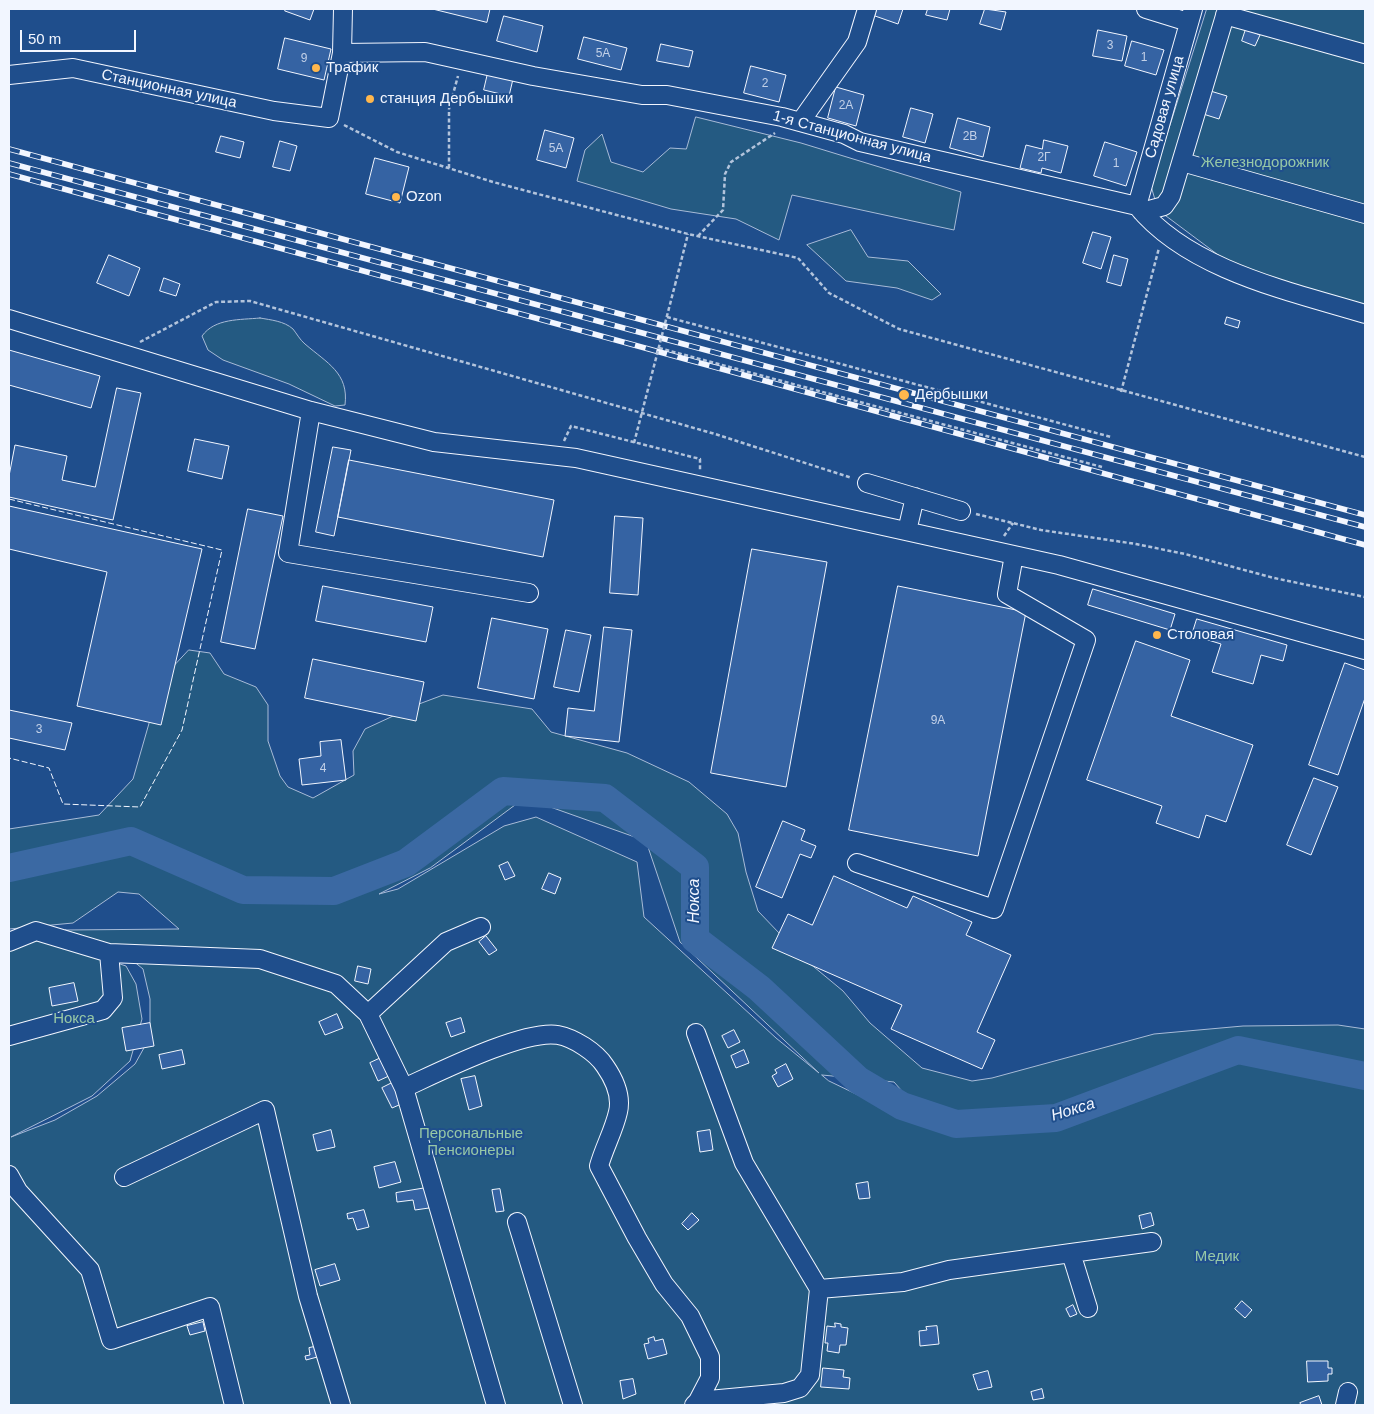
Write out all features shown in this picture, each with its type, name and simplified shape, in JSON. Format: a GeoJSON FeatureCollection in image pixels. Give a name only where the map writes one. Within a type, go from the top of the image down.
{"type":"FeatureCollection","features":[{"type":"Feature","properties":{"kind":"street"},"geometry":{"type":"LineString","coordinates":[[329,118],[342,53],[343,9]]}},
{"type":"Feature","properties":{"kind":"street"},"geometry":{"type":"LineString","coordinates":[[802,121],[857,42],[867,9]]}},
{"type":"Feature","properties":{"kind":"street"},"geometry":{"type":"LineString","coordinates":[[1146,9],[1191,15]]}},
{"type":"Feature","properties":{"kind":"street"},"geometry":{"type":"LineString","coordinates":[[1140,209],[1164,206],[1171,196],[1226,12],[1365,54]]}},
{"type":"Feature","properties":{"kind":"street","name":"Садовая улица"},"geometry":{"type":"LineString","coordinates":[[1140,209],[1191,15]]}},
{"type":"Feature","properties":{"kind":"street","name":"1-я Станционная улица"},"geometry":{"type":"LineString","coordinates":[[342,53],[425,52],[642,96],[667,95],[802,121],[844,134],[860,142],[1140,209]]}},
{"type":"Feature","properties":{"kind":"street","name":"Станционная улица"},"geometry":{"type":"LineString","coordinates":[[9,74],[73,68],[274,111],[329,118]]}},
{"type":"Feature","properties":{"kind":"street"},"geometry":{"type":"LineString","coordinates":[[1182,162],[1365,214]]}},
{"type":"Feature","properties":{"kind":"street"},"geometry":{"type":"LineString","coordinates":[[1140,209],[1163,233],[1232,273],[1365,314]]}},
{"type":"Feature","properties":{"kind":"street"},"geometry":{"type":"LineString","coordinates":[[9,319],[311,411],[434,442],[576,458],[1059,564],[1365,650]]}},
{"type":"Feature","properties":{"kind":"street"},"geometry":{"type":"LineString","coordinates":[[311,411],[288,553],[529,593]]}},
{"type":"Feature","properties":{"kind":"street"},"geometry":{"type":"LineString","coordinates":[[867,483],[961,511]]}},
{"type":"Feature","properties":{"kind":"street"},"geometry":{"type":"LineString","coordinates":[[907,531],[915,497]]}},
{"type":"Feature","properties":{"kind":"street"},"geometry":{"type":"LineString","coordinates":[[857,863],[994,909],[1086,640],[1007,594],[1014,555]]}},
{"type":"Feature","properties":{"kind":"street"},"geometry":{"type":"LineString","coordinates":[[368,1014],[446,942],[481,927]]}},
{"type":"Feature","properties":{"kind":"street"},"geometry":{"type":"LineString","coordinates":[[9,942],[36,932],[109,953],[260,959],[336,984],[368,1014],[404,1088],[496,1405]]}},
{"type":"Feature","properties":{"kind":"street"},"geometry":{"type":"LineString","coordinates":[[9,1036],[104,1010],[113,998],[109,953]]}},
{"type":"Feature","properties":{"kind":"street"},"geometry":{"type":"LineString","coordinates":[[696,1033],[744,1163],[819,1289],[810,1375],[800,1388],[784,1393],[696,1403]]}},
{"type":"Feature","properties":{"kind":"street"},"geometry":{"type":"LineString","coordinates":[[404,1088],[462,1061],[525,1038],[558,1035],[578,1043],[601,1060],[616,1082],[619,1111],[599,1166],[637,1238],[664,1284],[690,1316],[710,1357],[710,1378],[696,1403]]}},
{"type":"Feature","properties":{"kind":"street"},"geometry":{"type":"LineString","coordinates":[[124,1177],[265,1110],[308,1296],[342,1405]]}},
{"type":"Feature","properties":{"kind":"street"},"geometry":{"type":"LineString","coordinates":[[9,1175],[18,1191],[90,1270],[111,1340],[210,1307],[234,1405]]}},
{"type":"Feature","properties":{"kind":"street"},"geometry":{"type":"LineString","coordinates":[[517,1222],[573,1405]]}},
{"type":"Feature","properties":{"kind":"street"},"geometry":{"type":"LineString","coordinates":[[819,1289],[903,1282],[949,1270],[1152,1242]]}},
{"type":"Feature","properties":{"kind":"street"},"geometry":{"type":"LineString","coordinates":[[1071,1253],[1088,1308]]}},
{"type":"Feature","properties":{"kind":"path"},"geometry":{"type":"LineString","coordinates":[[449,168],[449,109],[462,60]]}},
{"type":"Feature","properties":{"kind":"path"},"geometry":{"type":"LineString","coordinates":[[329,118],[397,152],[449,168],[688,234],[798,258],[830,293],[899,329],[1121,392],[1365,457]]}},
{"type":"Feature","properties":{"kind":"path"},"geometry":{"type":"LineString","coordinates":[[698,236],[722,210],[725,193],[725,174],[731,162],[775,133],[802,121]]}},
{"type":"Feature","properties":{"kind":"path"},"geometry":{"type":"LineString","coordinates":[[1121,392],[1163,233]]}},
{"type":"Feature","properties":{"kind":"path"},"geometry":{"type":"LineString","coordinates":[[634,442],[688,234]]}},
{"type":"Feature","properties":{"kind":"path"},"geometry":{"type":"LineString","coordinates":[[121,353],[216,302],[250,301],[715,434],[867,483]]}},
{"type":"Feature","properties":{"kind":"path"},"geometry":{"type":"LineString","coordinates":[[667,318],[1111,437]]}},
{"type":"Feature","properties":{"kind":"path"},"geometry":{"type":"LineString","coordinates":[[659,348],[1102,467]]}},
{"type":"Feature","properties":{"kind":"path"},"geometry":{"type":"LineString","coordinates":[[571,426],[700,459]]}},
{"type":"Feature","properties":{"kind":"path"},"geometry":{"type":"LineString","coordinates":[[961,511],[1013,523],[1185,554],[1274,578],[1365,597]]}},
{"type":"Feature","properties":{"kind":"path"},"geometry":{"type":"LineString","coordinates":[[1004,536],[1013,523]]}},
{"type":"Feature","properties":{"kind":"green space","name":"Железнодорожник"},"geometry":{"type":"Polygon","coordinates":[[[1207,9],[1365,9],[1365,307],[1233,266],[1158,210],[1151,186],[1207,9]]]}},
{"type":"Feature","properties":{"kind":"green space"},"geometry":{"type":"Polygon","coordinates":[[[696,117],[801,143],[961,192],[954,230],[792,195],[779,240],[736,219],[671,209],[577,181],[585,150],[602,134],[611,162],[643,172],[670,148],[686,149],[696,117]]]}},
{"type":"Feature","properties":{"kind":"green space"},"geometry":{"type":"Polygon","coordinates":[[[851,230],[868,257],[908,261],[941,294],[932,300],[897,288],[846,281],[807,245],[851,230]]]}},
{"type":"Feature","properties":{"kind":"green space"},"geometry":{"type":"Polygon","coordinates":[[[260,318],[277,321],[289,326],[303,342],[335,370],[344,385],[345,405],[335,406],[289,384],[223,360],[208,350],[202,336],[207,330],[228,321],[260,318]]]}},
{"type":"Feature","properties":{"kind":"green space"},"geometry":{"type":"Polygon","coordinates":[[[189,650],[210,653],[224,674],[256,687],[268,705],[268,741],[280,776],[288,787],[313,798],[354,775],[353,751],[365,729],[443,695],[532,709],[551,732],[627,753],[689,782],[727,814],[738,833],[746,872],[758,911],[802,957],[843,991],[870,1023],[922,1068],[972,1081],[992,1078],[1154,1034],[1243,1026],[1338,1025],[1365,1029],[1365,1405],[9,1405],[9,936],[34,935],[126,966],[136,984],[142,1019],[130,1061],[92,1096],[11,1137],[55,1120],[97,1096],[135,1064],[150,1037],[150,999],[143,969],[116,947],[65,930],[179,929],[139,894],[118,892],[73,923],[9,929],[9,829],[99,815],[133,779],[156,699],[171,669],[189,650]],[[525,798],[430,868],[379,894],[398,889],[504,826],[536,817],[637,862],[644,917],[776,1038],[819,1073],[680,942],[646,841],[525,798]],[[822,1075],[829,1081],[906,1118],[931,1124],[894,1082],[822,1075]]]}},
{"type":"Feature","properties":{"kind":"building"},"geometry":{"type":"Polygon","coordinates":[[[286,9],[314,9],[310,20],[285,11],[286,9]]]}},
{"type":"Feature","properties":{"kind":"building"},"geometry":{"type":"Polygon","coordinates":[[[433,9],[490,9],[487,22],[433,9]]]}},
{"type":"Feature","properties":{"kind":"building"},"geometry":{"type":"Polygon","coordinates":[[[877,9],[903,9],[898,24],[875,16],[877,9]]]}},
{"type":"Feature","properties":{"kind":"building"},"geometry":{"type":"Polygon","coordinates":[[[928,9],[950,9],[947,20],[926,15],[928,9]]]}},
{"type":"Feature","properties":{"kind":"building"},"geometry":{"type":"Polygon","coordinates":[[[985,9],[1006,12],[1001,30],[980,24],[985,9]]]}},
{"type":"Feature","properties":{"kind":"building"},"geometry":{"type":"Polygon","coordinates":[[[504,16],[543,26],[537,52],[497,41],[504,16]]]}},
{"type":"Feature","properties":{"kind":"building"},"geometry":{"type":"Polygon","coordinates":[[[1246,29],[1260,35],[1255,46],[1242,41],[1246,29]]]}},
{"type":"Feature","properties":{"kind":"building"},"geometry":{"type":"Polygon","coordinates":[[[1098,30],[1127,36],[1122,61],[1093,56],[1098,30]]]}},
{"type":"Feature","properties":{"kind":"building"},"geometry":{"type":"Polygon","coordinates":[[[584,37],[627,48],[621,70],[578,59],[584,37]]]}},
{"type":"Feature","properties":{"kind":"building"},"geometry":{"type":"Polygon","coordinates":[[[285,38],[331,49],[324,80],[278,69],[285,38]]]}},
{"type":"Feature","properties":{"kind":"building"},"geometry":{"type":"Polygon","coordinates":[[[1132,41],[1164,50],[1156,75],[1125,66],[1132,41]]]}},
{"type":"Feature","properties":{"kind":"building"},"geometry":{"type":"Polygon","coordinates":[[[661,44],[693,51],[689,67],[657,61],[661,44]]]}},
{"type":"Feature","properties":{"kind":"building"},"geometry":{"type":"Polygon","coordinates":[[[751,66],[786,75],[779,102],[744,93],[751,66]]]}},
{"type":"Feature","properties":{"kind":"building"},"geometry":{"type":"Polygon","coordinates":[[[488,73],[513,79],[509,96],[484,90],[488,73]]]}},
{"type":"Feature","properties":{"kind":"building"},"geometry":{"type":"Polygon","coordinates":[[[836,87],[864,95],[856,126],[828,118],[836,87]]]}},
{"type":"Feature","properties":{"kind":"building"},"geometry":{"type":"Polygon","coordinates":[[[1207,90],[1227,96],[1219,119],[1200,113],[1207,90]]]}},
{"type":"Feature","properties":{"kind":"building"},"geometry":{"type":"Polygon","coordinates":[[[911,108],[933,114],[925,143],[903,137],[911,108]]]}},
{"type":"Feature","properties":{"kind":"building"},"geometry":{"type":"Polygon","coordinates":[[[958,118],[990,127],[983,157],[950,148],[958,118]]]}},
{"type":"Feature","properties":{"kind":"building"},"geometry":{"type":"Polygon","coordinates":[[[545,130],[574,138],[566,168],[537,160],[545,130]]]}},
{"type":"Feature","properties":{"kind":"building"},"geometry":{"type":"Polygon","coordinates":[[[221,136],[244,142],[240,158],[216,152],[221,136]]]}},
{"type":"Feature","properties":{"kind":"building"},"geometry":{"type":"Polygon","coordinates":[[[1044,140],[1068,146],[1061,173],[1042,168],[1041,173],[1020,168],[1026,145],[1042,149],[1044,140]]]}},
{"type":"Feature","properties":{"kind":"building"},"geometry":{"type":"Polygon","coordinates":[[[280,141],[297,146],[290,171],[273,167],[280,141]]]}},
{"type":"Feature","properties":{"kind":"building"},"geometry":{"type":"Polygon","coordinates":[[[1105,142],[1137,152],[1126,186],[1094,176],[1105,142]]]}},
{"type":"Feature","properties":{"kind":"building"},"geometry":{"type":"Polygon","coordinates":[[[375,158],[409,167],[400,203],[366,194],[375,158]]]}},
{"type":"Feature","properties":{"kind":"building"},"geometry":{"type":"Polygon","coordinates":[[[1093,232],[1111,237],[1101,269],[1083,263],[1093,232]]]}},
{"type":"Feature","properties":{"kind":"building"},"geometry":{"type":"Polygon","coordinates":[[[109,255],[140,268],[129,296],[97,283],[109,255]]]}},
{"type":"Feature","properties":{"kind":"building"},"geometry":{"type":"Polygon","coordinates":[[[1114,255],[1128,259],[1121,286],[1107,282],[1114,255]]]}},
{"type":"Feature","properties":{"kind":"building"},"geometry":{"type":"Polygon","coordinates":[[[164,278],[180,284],[176,296],[160,291],[164,278]]]}},
{"type":"Feature","properties":{"kind":"building"},"geometry":{"type":"Polygon","coordinates":[[[1227,317],[1240,321],[1238,328],[1225,324],[1227,317]]]}},
{"type":"Feature","properties":{"kind":"building"},"geometry":{"type":"Polygon","coordinates":[[[9,350],[100,376],[91,408],[9,385],[9,350]]]}},
{"type":"Feature","properties":{"kind":"building"},"geometry":{"type":"Polygon","coordinates":[[[117,388],[141,393],[113,520],[9,497],[9,476],[15,445],[67,456],[62,480],[95,487],[117,388]]]}},
{"type":"Feature","properties":{"kind":"building"},"geometry":{"type":"Polygon","coordinates":[[[195,439],[229,446],[222,479],[188,471],[195,439]]]}},
{"type":"Feature","properties":{"kind":"building"},"geometry":{"type":"Polygon","coordinates":[[[333,447],[351,450],[334,536],[316,532],[333,447]]]}},
{"type":"Feature","properties":{"kind":"building"},"geometry":{"type":"Polygon","coordinates":[[[349,460],[554,500],[543,557],[338,517],[349,460]]]}},
{"type":"Feature","properties":{"kind":"building"},"geometry":{"type":"Polygon","coordinates":[[[9,506],[202,549],[161,725],[77,706],[107,572],[9,549],[9,506]]]}},
{"type":"Feature","properties":{"kind":"building"},"geometry":{"type":"Polygon","coordinates":[[[248,509],[283,516],[255,649],[221,642],[248,509]]]}},
{"type":"Feature","properties":{"kind":"building"},"geometry":{"type":"Polygon","coordinates":[[[615,516],[643,518],[638,595],[610,593],[615,516]]]}},
{"type":"Feature","properties":{"kind":"building"},"geometry":{"type":"Polygon","coordinates":[[[752,549],[827,562],[786,787],[711,773],[752,549]]]}},
{"type":"Feature","properties":{"kind":"building"},"geometry":{"type":"Polygon","coordinates":[[[323,586],[433,607],[426,642],[316,621],[323,586]]]}},
{"type":"Feature","properties":{"kind":"building"},"geometry":{"type":"Polygon","coordinates":[[[898,586],[1026,612],[978,856],[849,830],[898,586]]]}},
{"type":"Feature","properties":{"kind":"building"},"geometry":{"type":"Polygon","coordinates":[[[1093,589],[1175,614],[1170,630],[1088,605],[1093,589]]]}},
{"type":"Feature","properties":{"kind":"building"},"geometry":{"type":"Polygon","coordinates":[[[492,618],[548,629],[534,699],[478,688],[492,618]]]}},
{"type":"Feature","properties":{"kind":"building"},"geometry":{"type":"Polygon","coordinates":[[[1197,619],[1287,645],[1283,661],[1261,655],[1253,684],[1212,672],[1221,644],[1192,635],[1197,619]]]}},
{"type":"Feature","properties":{"kind":"building"},"geometry":{"type":"Polygon","coordinates":[[[604,627],[632,630],[619,742],[565,736],[568,708],[594,711],[604,627]]]}},
{"type":"Feature","properties":{"kind":"building"},"geometry":{"type":"Polygon","coordinates":[[[566,630],[591,635],[579,692],[554,687],[566,630]]]}},
{"type":"Feature","properties":{"kind":"building"},"geometry":{"type":"Polygon","coordinates":[[[1136,641],[1190,660],[1171,716],[1253,745],[1226,822],[1206,815],[1199,838],[1156,823],[1162,806],[1087,780],[1136,641]]]}},
{"type":"Feature","properties":{"kind":"building"},"geometry":{"type":"Polygon","coordinates":[[[313,659],[424,682],[416,721],[305,698],[313,659]]]}},
{"type":"Feature","properties":{"kind":"building"},"geometry":{"type":"Polygon","coordinates":[[[1345,663],[1365,670],[1365,698],[1338,775],[1309,765],[1345,663]]]}},
{"type":"Feature","properties":{"kind":"building"},"geometry":{"type":"Polygon","coordinates":[[[9,710],[72,723],[65,750],[9,738],[9,710]]]}},
{"type":"Feature","properties":{"kind":"building"},"geometry":{"type":"Polygon","coordinates":[[[341,740],[346,780],[302,785],[299,759],[321,756],[320,742],[341,740]]]}},
{"type":"Feature","properties":{"kind":"building"},"geometry":{"type":"Polygon","coordinates":[[[1314,778],[1338,787],[1311,855],[1287,845],[1314,778]]]}},
{"type":"Feature","properties":{"kind":"building"},"geometry":{"type":"Polygon","coordinates":[[[783,821],[805,830],[801,840],[816,846],[811,858],[800,854],[782,898],[756,887],[783,821]]]}},
{"type":"Feature","properties":{"kind":"building"},"geometry":{"type":"Polygon","coordinates":[[[508,862],[515,876],[505,880],[499,866],[508,862]]]}},
{"type":"Feature","properties":{"kind":"building"},"geometry":{"type":"Polygon","coordinates":[[[549,873],[561,878],[555,894],[542,889],[549,873]]]}},
{"type":"Feature","properties":{"kind":"building"},"geometry":{"type":"Polygon","coordinates":[[[834,876],[907,908],[913,896],[972,922],[966,935],[1011,955],[977,1032],[995,1040],[982,1069],[891,1029],[902,1005],[772,948],[788,914],[812,925],[834,876]]]}},
{"type":"Feature","properties":{"kind":"building"},"geometry":{"type":"Polygon","coordinates":[[[486,936],[497,950],[489,955],[479,942],[486,936]]]}},
{"type":"Feature","properties":{"kind":"building"},"geometry":{"type":"Polygon","coordinates":[[[358,966],[371,969],[368,984],[355,981],[358,966]]]}},
{"type":"Feature","properties":{"kind":"building"},"geometry":{"type":"Polygon","coordinates":[[[74,983],[78,1001],[52,1006],[49,988],[74,983]]]}},
{"type":"Feature","properties":{"kind":"building"},"geometry":{"type":"Polygon","coordinates":[[[337,1014],[343,1028],[325,1035],[319,1022],[337,1014]]]}},
{"type":"Feature","properties":{"kind":"building"},"geometry":{"type":"Polygon","coordinates":[[[461,1018],[465,1032],[451,1037],[446,1023],[461,1018]]]}},
{"type":"Feature","properties":{"kind":"building"},"geometry":{"type":"Polygon","coordinates":[[[150,1023],[154,1046],[126,1051],[122,1028],[150,1023]]]}},
{"type":"Feature","properties":{"kind":"building"},"geometry":{"type":"Polygon","coordinates":[[[734,1030],[740,1042],[728,1048],[722,1036],[734,1030]]]}},
{"type":"Feature","properties":{"kind":"building"},"geometry":{"type":"Polygon","coordinates":[[[182,1050],[185,1064],[162,1069],[159,1055],[182,1050]]]}},
{"type":"Feature","properties":{"kind":"building"},"geometry":{"type":"Polygon","coordinates":[[[744,1050],[749,1063],[736,1068],[731,1056],[744,1050]]]}},
{"type":"Feature","properties":{"kind":"building"},"geometry":{"type":"Polygon","coordinates":[[[383,1057],[391,1075],[378,1081],[370,1063],[383,1057]]]}},
{"type":"Feature","properties":{"kind":"building"},"geometry":{"type":"Polygon","coordinates":[[[786,1064],[793,1079],[778,1087],[772,1076],[777,1073],[775,1070],[786,1064]]]}},
{"type":"Feature","properties":{"kind":"building"},"geometry":{"type":"Polygon","coordinates":[[[475,1076],[482,1106],[469,1110],[461,1079],[475,1076]]]}},
{"type":"Feature","properties":{"kind":"building"},"geometry":{"type":"Polygon","coordinates":[[[396,1081],[406,1102],[392,1108],[382,1088],[396,1081]]]}},
{"type":"Feature","properties":{"kind":"building"},"geometry":{"type":"Polygon","coordinates":[[[331,1130],[335,1147],[317,1151],[313,1135],[331,1130]]]}},
{"type":"Feature","properties":{"kind":"building"},"geometry":{"type":"Polygon","coordinates":[[[710,1130],[713,1150],[700,1152],[697,1132],[710,1130]]]}},
{"type":"Feature","properties":{"kind":"building"},"geometry":{"type":"Polygon","coordinates":[[[395,1162],[401,1182],[379,1188],[374,1167],[395,1162]]]}},
{"type":"Feature","properties":{"kind":"building"},"geometry":{"type":"Polygon","coordinates":[[[868,1182],[870,1198],[859,1199],[856,1184],[868,1182]]]}},
{"type":"Feature","properties":{"kind":"building"},"geometry":{"type":"Polygon","coordinates":[[[426,1188],[429,1208],[415,1210],[413,1200],[397,1202],[396,1193],[426,1188]]]}},
{"type":"Feature","properties":{"kind":"building"},"geometry":{"type":"Polygon","coordinates":[[[500,1189],[504,1211],[496,1212],[492,1190],[500,1189]]]}},
{"type":"Feature","properties":{"kind":"building"},"geometry":{"type":"Polygon","coordinates":[[[364,1210],[369,1227],[357,1230],[353,1218],[348,1219],[347,1214],[364,1210]]]}},
{"type":"Feature","properties":{"kind":"building"},"geometry":{"type":"Polygon","coordinates":[[[692,1213],[699,1220],[688,1230],[682,1224],[692,1213]]]}},
{"type":"Feature","properties":{"kind":"building"},"geometry":{"type":"Polygon","coordinates":[[[1151,1213],[1154,1225],[1142,1229],[1139,1216],[1151,1213]]]}},
{"type":"Feature","properties":{"kind":"building"},"geometry":{"type":"Polygon","coordinates":[[[335,1264],[340,1280],[320,1286],[315,1270],[335,1264]]]}},
{"type":"Feature","properties":{"kind":"building"},"geometry":{"type":"Polygon","coordinates":[[[1242,1301],[1252,1310],[1245,1318],[1235,1309],[1242,1301]]]}},
{"type":"Feature","properties":{"kind":"building"},"geometry":{"type":"Polygon","coordinates":[[[1073,1305],[1077,1314],[1070,1317],[1066,1309],[1073,1305]]]}},
{"type":"Feature","properties":{"kind":"building"},"geometry":{"type":"Polygon","coordinates":[[[203,1322],[205,1331],[190,1335],[187,1326],[203,1322]]]}},
{"type":"Feature","properties":{"kind":"building"},"geometry":{"type":"Polygon","coordinates":[[[835,1323],[841,1324],[841,1327],[848,1328],[846,1345],[840,1345],[839,1353],[827,1351],[828,1343],[825,1343],[827,1326],[835,1327],[835,1323]]]}},
{"type":"Feature","properties":{"kind":"building"},"geometry":{"type":"Polygon","coordinates":[[[937,1326],[939,1344],[920,1346],[919,1331],[927,1330],[926,1327],[937,1326]]]}},
{"type":"Feature","properties":{"kind":"building"},"geometry":{"type":"Polygon","coordinates":[[[654,1337],[655,1341],[663,1339],[667,1354],[648,1359],[644,1344],[649,1343],[648,1339],[654,1337]]]}},
{"type":"Feature","properties":{"kind":"building"},"geometry":{"type":"Polygon","coordinates":[[[319,1346],[321,1356],[306,1360],[305,1356],[310,1355],[309,1348],[319,1346]]]}},
{"type":"Feature","properties":{"kind":"building"},"geometry":{"type":"Polygon","coordinates":[[[1307,1361],[1328,1361],[1328,1368],[1332,1368],[1332,1374],[1328,1374],[1328,1381],[1308,1382],[1307,1361]]]}},
{"type":"Feature","properties":{"kind":"building"},"geometry":{"type":"Polygon","coordinates":[[[823,1368],[844,1370],[843,1377],[850,1378],[849,1389],[821,1387],[823,1368]]]}},
{"type":"Feature","properties":{"kind":"building"},"geometry":{"type":"Polygon","coordinates":[[[988,1371],[992,1387],[978,1390],[973,1375],[988,1371]]]}},
{"type":"Feature","properties":{"kind":"building"},"geometry":{"type":"Polygon","coordinates":[[[633,1379],[636,1394],[623,1399],[620,1381],[633,1379]]]}},
{"type":"Feature","properties":{"kind":"building"},"geometry":{"type":"Polygon","coordinates":[[[1042,1389],[1044,1398],[1033,1400],[1031,1392],[1042,1389]]]}},
{"type":"Feature","properties":{"kind":"building"},"geometry":{"type":"Polygon","coordinates":[[[1319,1396],[1322,1405],[1301,1405],[1300,1403],[1319,1396]]]}},
{"type":"Feature","properties":{"kind":"waterway","name":"Нокса"},"geometry":{"type":"LineString","coordinates":[[9,868],[131,841],[243,890],[334,891],[406,863],[503,791],[605,798],[695,867],[695,939],[759,988],[858,1080],[902,1106],[956,1124],[1056,1118],[1238,1050],[1365,1076]]}},
{"type":"Feature","properties":{"kind":"railway"},"geometry":{"type":"LineString","coordinates":[[9,149],[1365,515]]}},
{"type":"Feature","properties":{"kind":"railway"},"geometry":{"type":"LineString","coordinates":[[9,163],[1365,527]]}},
{"type":"Feature","properties":{"kind":"railway"},"geometry":{"type":"LineString","coordinates":[[9,174],[1365,545]]}},
{"type":"Feature","properties":{"kind":"fence"},"geometry":{"type":"LineString","coordinates":[[9,499],[222,550],[182,730],[140,807],[63,804],[49,768],[9,758]]}},
{"type":"Feature","properties":{"kind":"place","name":"Трафик"},"geometry":{"type":"Point","coordinates":[316,68]}},
{"type":"Feature","properties":{"kind":"place","name":"станция Дербышки"},"geometry":{"type":"Point","coordinates":[370,99]}},
{"type":"Feature","properties":{"kind":"place","name":"Ozon"},"geometry":{"type":"Point","coordinates":[396,197]}},
{"type":"Feature","properties":{"kind":"place","name":"Дербышки"},"geometry":{"type":"Point","coordinates":[904,395]}},
{"type":"Feature","properties":{"kind":"place","name":"Столовая"},"geometry":{"type":"Point","coordinates":[1157,635]}},
{"type":"Feature","properties":{"kind":"park label","name":"Персональные Пенсионеры"},"geometry":{"type":"Point","coordinates":[471,1142]}},
{"type":"Feature","properties":{"kind":"park label","name":"Медик"},"geometry":{"type":"Point","coordinates":[1217,1257]}}]}
